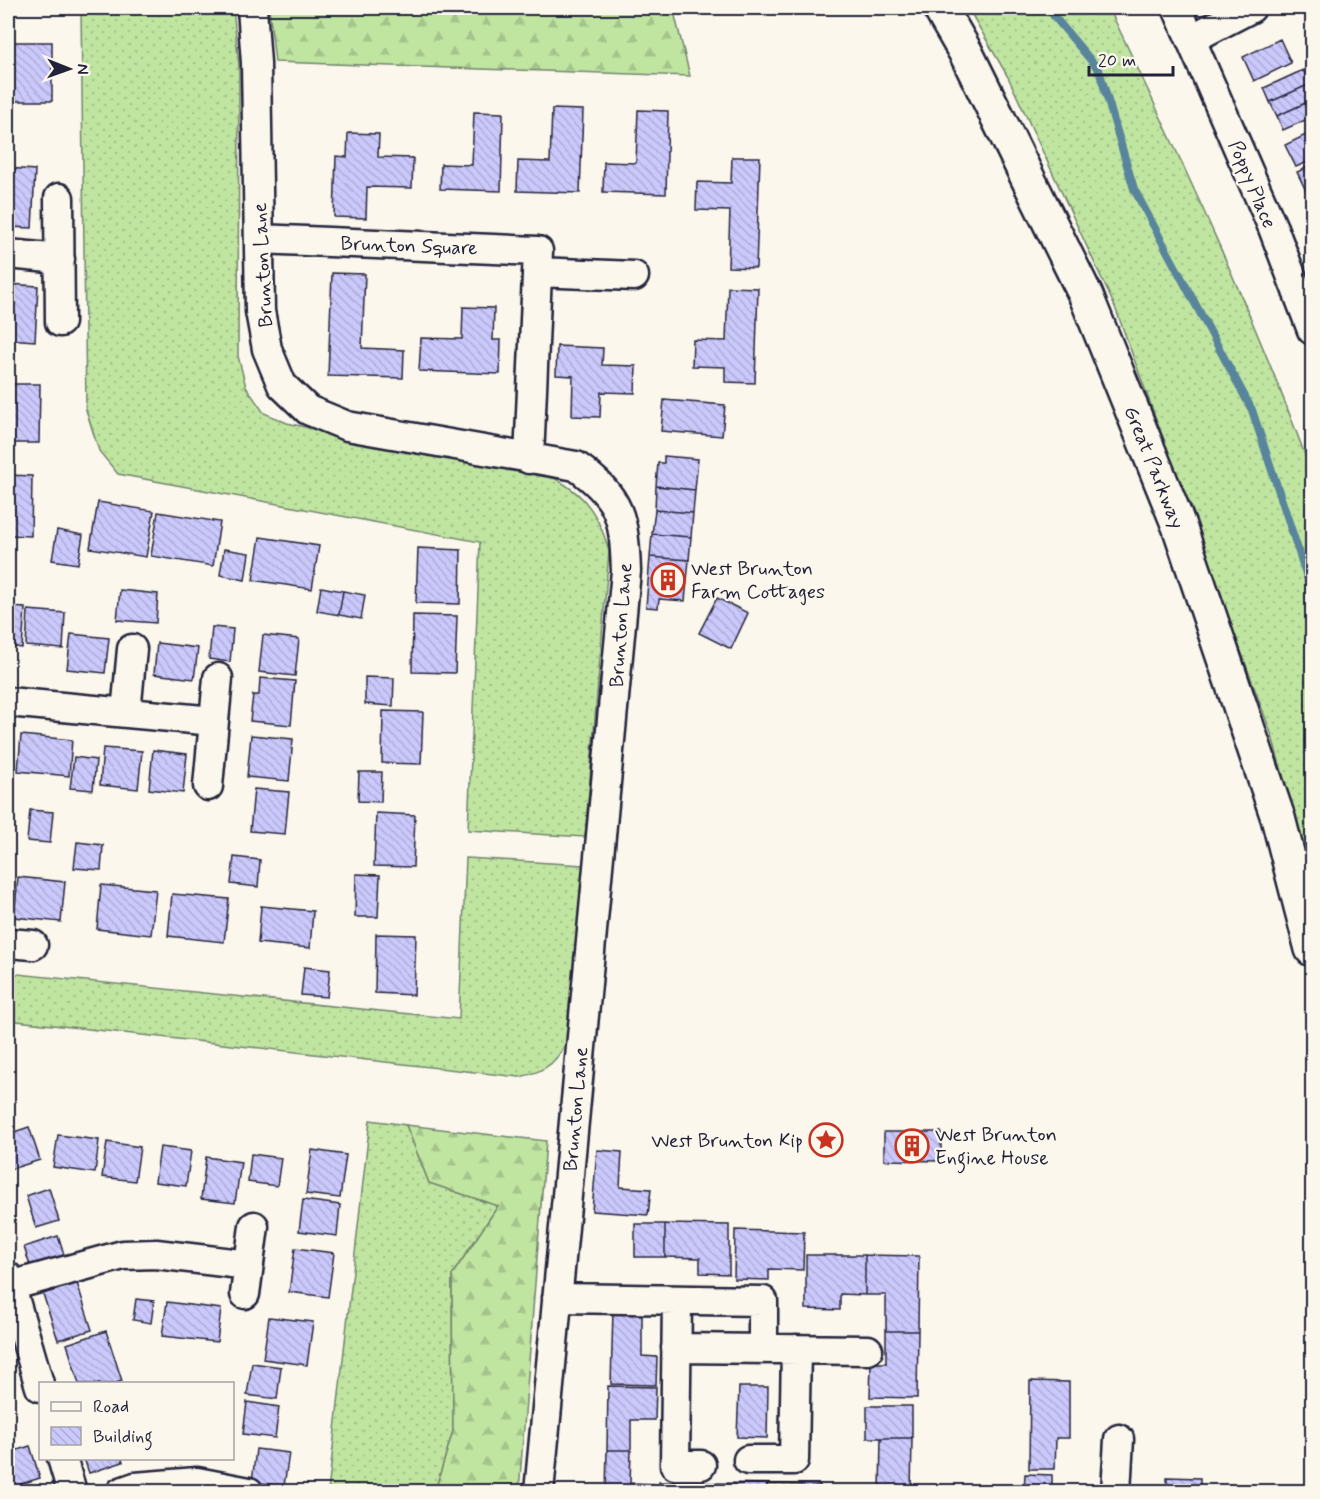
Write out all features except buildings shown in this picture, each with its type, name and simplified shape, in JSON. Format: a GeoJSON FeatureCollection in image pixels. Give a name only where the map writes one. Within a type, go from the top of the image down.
{"type":"FeatureCollection","features":[{"type":"Feature","properties":{"kind":"street","name":"Brunton Lane"},"geometry":{"type":"LineString","coordinates":[[252,8],[256,63],[260,311],[267,349],[282,385],[308,410],[347,426],[576,466],[601,484],[616,506],[624,536],[626,571],[539,1491]]}},
{"type":"Feature","properties":{"kind":"street","name":"Great Parkway"},"geometry":{"type":"LineString","coordinates":[[940,8],[966,53],[1086,296],[1179,526],[1278,818],[1312,949]]}},
{"type":"Feature","properties":{"kind":"street","name":"Poppy Place"},"geometry":{"type":"LineString","coordinates":[[1177,8],[1273,228],[1312,330]]}},
{"type":"Feature","properties":{"kind":"street"},"geometry":{"type":"LineString","coordinates":[[1191,39],[1251,8]]}},
{"type":"Feature","properties":{"kind":"street"},"geometry":{"type":"LineString","coordinates":[[59,198],[60,322]]}},
{"type":"Feature","properties":{"kind":"street","name":"Brunton Square"},"geometry":{"type":"LineString","coordinates":[[259,239],[538,251],[529,459]]}},
{"type":"Feature","properties":{"kind":"street"},"geometry":{"type":"LineString","coordinates":[[8,254],[60,259]]}},
{"type":"Feature","properties":{"kind":"street"},"geometry":{"type":"LineString","coordinates":[[537,272],[633,276]]}},
{"type":"Feature","properties":{"kind":"street"},"geometry":{"type":"LineString","coordinates":[[126,713],[132,649]]}},
{"type":"Feature","properties":{"kind":"street"},"geometry":{"type":"LineString","coordinates":[[208,786],[218,678]]}},
{"type":"Feature","properties":{"kind":"street"},"geometry":{"type":"LineString","coordinates":[[8,702],[214,721]]}},
{"type":"Feature","properties":{"kind":"street"},"geometry":{"type":"LineString","coordinates":[[245,1294],[254,1226]]}},
{"type":"Feature","properties":{"kind":"street"},"geometry":{"type":"LineString","coordinates":[[39,1384],[9,1281],[123,1255],[156,1254],[249,1265]]}},
{"type":"Feature","properties":{"kind":"street"},"geometry":{"type":"LineString","coordinates":[[557,1298],[763,1301],[763,1349]]}},
{"type":"Feature","properties":{"kind":"street"},"geometry":{"type":"LineString","coordinates":[[676,1300],[675,1465],[701,1465]]}},
{"type":"Feature","properties":{"kind":"street"},"geometry":{"type":"LineString","coordinates":[[676,1347],[868,1350]]}},
{"type":"Feature","properties":{"kind":"street"},"geometry":{"type":"LineString","coordinates":[[748,1460],[794,1460],[796,1349]]}},
{"type":"Feature","properties":{"kind":"street"},"geometry":{"type":"LineString","coordinates":[[1116,1491],[1119,1439]]}},
{"type":"Feature","properties":{"kind":"street"},"geometry":{"type":"LineString","coordinates":[[63,1460],[72,1491]]}},
{"type":"Feature","properties":{"kind":"street"},"geometry":{"type":"LineString","coordinates":[[121,1491],[135,1487],[197,1482],[249,1491]]}},
{"type":"Feature","properties":{"kind":"green space"},"geometry":{"type":"Polygon","coordinates":[[[81,8],[233,8],[239,66],[238,356],[246,387],[264,413],[287,423],[367,441],[537,469],[575,492],[592,510],[609,551],[585,837],[468,830],[480,542],[118,474],[99,451],[86,410],[81,8]]]}},
{"type":"Feature","properties":{"kind":"green space"},"geometry":{"type":"Polygon","coordinates":[[[269,8],[673,8],[690,76],[275,62],[269,8]]]}},
{"type":"Feature","properties":{"kind":"green space"},"geometry":{"type":"Polygon","coordinates":[[[968,8],[1109,8],[1216,238],[1290,414],[1312,474],[1312,880],[1272,736],[1115,307],[1008,77],[968,8]]]}},
{"type":"Feature","properties":{"kind":"green space"},"geometry":{"type":"Polygon","coordinates":[[[466,858],[583,865],[569,1036],[556,1059],[538,1072],[520,1077],[8,1020],[8,973],[459,1019],[466,858]]]}},
{"type":"Feature","properties":{"kind":"green space"},"geometry":{"type":"Polygon","coordinates":[[[370,1120],[406,1125],[429,1183],[498,1206],[452,1275],[453,1431],[435,1491],[328,1492],[370,1120]]]}},
{"type":"Feature","properties":{"kind":"green space"},"geometry":{"type":"Polygon","coordinates":[[[406,1125],[546,1141],[519,1491],[435,1491],[453,1431],[452,1275],[498,1206],[429,1183],[406,1125]]]}},
{"type":"Feature","properties":{"kind":"waterway"},"geometry":{"type":"LineString","coordinates":[[1047,8],[1099,70],[1134,189],[1252,410],[1312,592]]}},
{"type":"Feature","properties":{"kind":"place","name":"West Brunton Farm Cottages"},"geometry":{"type":"Point","coordinates":[668,580]}},
{"type":"Feature","properties":{"kind":"place","name":"West Brunton Kip"},"geometry":{"type":"Point","coordinates":[826,1140]}},
{"type":"Feature","properties":{"kind":"place","name":"West Brunton Engine House"},"geometry":{"type":"Point","coordinates":[912,1146]}}]}
